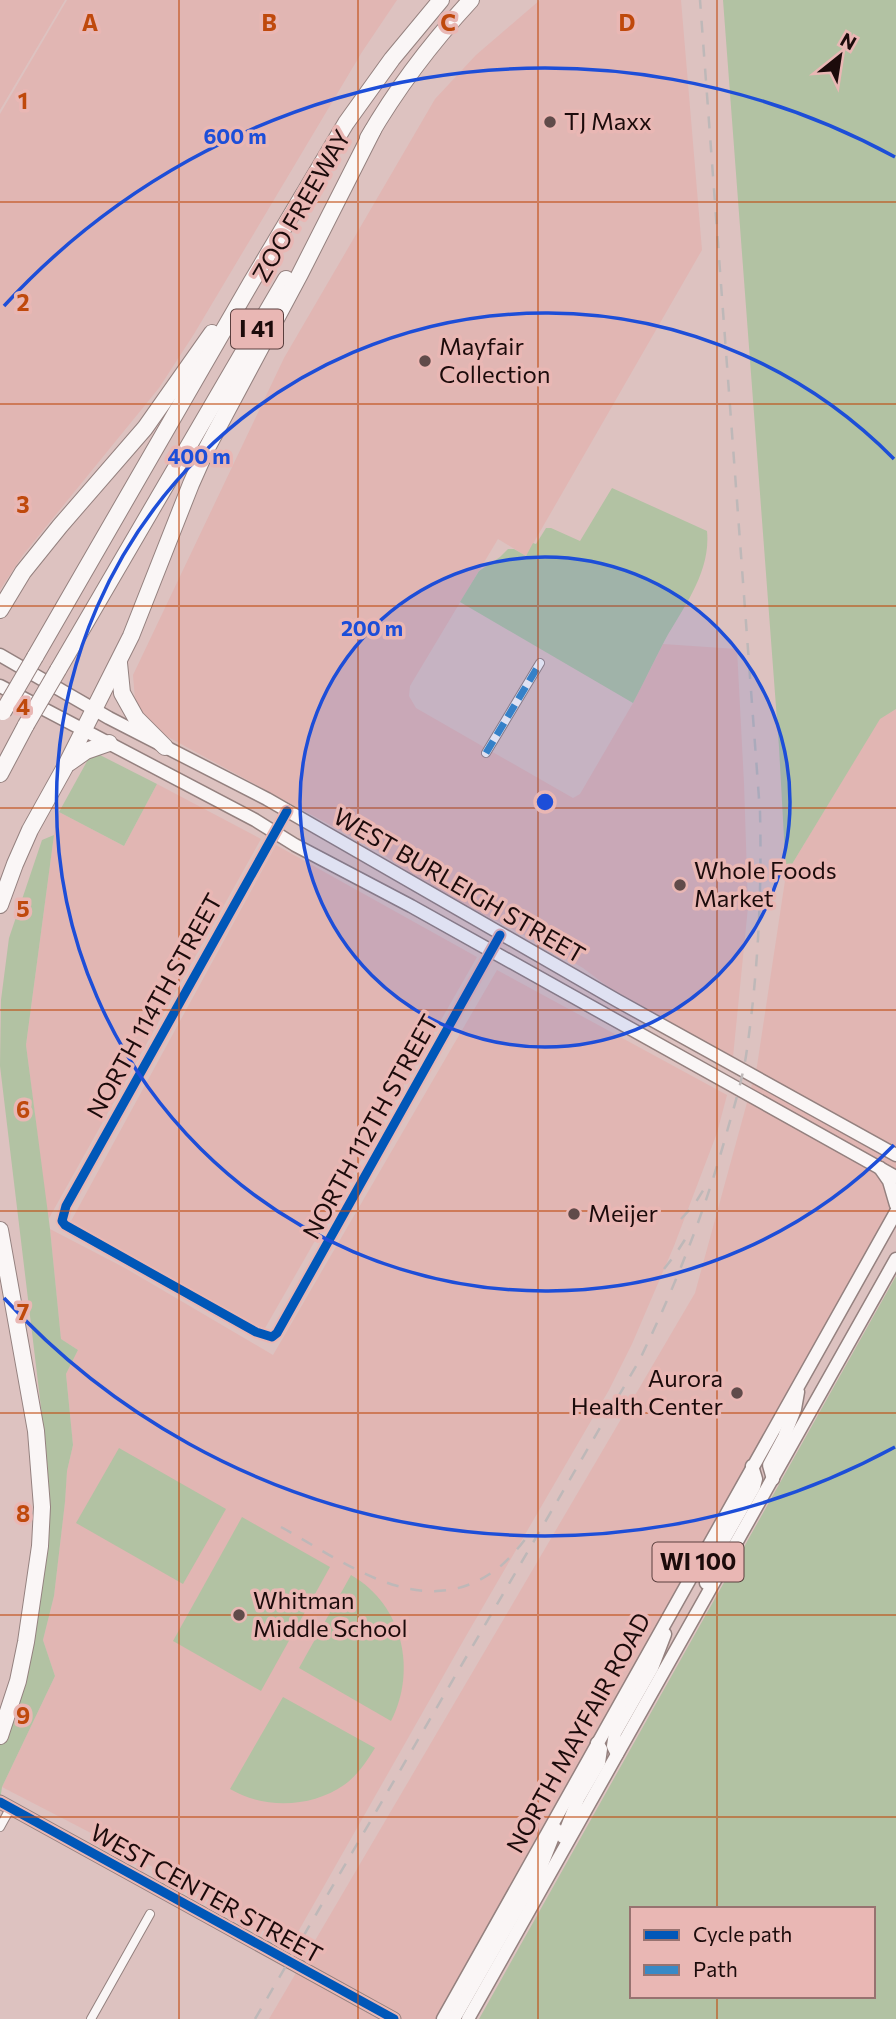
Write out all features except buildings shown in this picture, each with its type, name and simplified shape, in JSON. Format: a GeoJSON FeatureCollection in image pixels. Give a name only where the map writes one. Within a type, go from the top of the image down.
{"type":"FeatureCollection","features":[{"type":"Feature","properties":{"kind":"highway","name":"ZOO FREEWAY"},"geometry":{"type":"LineString","coordinates":[[2,715],[346,123],[392,59],[441,0]]}},
{"type":"Feature","properties":{"kind":"highway","name":"ZOO FREEWAY"},"geometry":{"type":"LineString","coordinates":[[0,774],[373,130],[422,58],[471,0]]}},
{"type":"Feature","properties":{"kind":"highway"},"geometry":{"type":"LineString","coordinates":[[0,905],[24,842],[131,636],[207,448],[373,130]]}},
{"type":"Feature","properties":{"kind":"highway"},"geometry":{"type":"LineString","coordinates":[[0,610],[23,572],[145,428],[204,343],[252,281]]}},
{"type":"Feature","properties":{"kind":"highway"},"geometry":{"type":"LineString","coordinates":[[119,662],[122,693],[136,718],[165,747]]}},
{"type":"Feature","properties":{"kind":"highway"},"geometry":{"type":"LineString","coordinates":[[65,767],[79,754],[109,743]]}},
{"type":"Feature","properties":{"kind":"highway"},"geometry":{"type":"LineString","coordinates":[[0,1230],[36,1432],[42,1507],[26,1642],[18,1681],[0,1736]]}},
{"type":"Feature","properties":{"kind":"main road","name":"WEST BURLEIGH STREET"},"geometry":{"type":"LineString","coordinates":[[0,654],[95,709],[287,811],[500,935],[896,1155]]}},
{"type":"Feature","properties":{"kind":"main road","name":"WEST BURLEIGH STREET"},"geometry":{"type":"LineString","coordinates":[[0,686],[251,818],[896,1177]]}},
{"type":"Feature","properties":{"kind":"main road"},"geometry":{"type":"LineString","coordinates":[[880,1168],[889,1181],[896,1205]]}},
{"type":"Feature","properties":{"kind":"main road","name":"NORTH MAYFAIR ROAD"},"geometry":{"type":"LineString","coordinates":[[443,2019],[896,1212]]}},
{"type":"Feature","properties":{"kind":"main road","name":"NORTH MAYFAIR ROAD"},"geometry":{"type":"LineString","coordinates":[[468,2019],[896,1259]]}},
{"type":"Feature","properties":{"kind":"main road"},"geometry":{"type":"LineString","coordinates":[[773,1479],[769,1465],[795,1409],[800,1381]]}},
{"type":"Feature","properties":{"kind":"main road"},"geometry":{"type":"LineString","coordinates":[[694,1617],[717,1552],[754,1487],[756,1479],[752,1466]]}},
{"type":"Feature","properties":{"kind":"main road"},"geometry":{"type":"LineString","coordinates":[[617,1754],[613,1746],[615,1733],[652,1668],[678,1600]]}},
{"type":"Feature","properties":{"kind":"main road"},"geometry":{"type":"LineString","coordinates":[[553,1867],[572,1810],[599,1763],[601,1749],[597,1743]]}},
{"type":"Feature","properties":{"kind":"main road"},"geometry":{"type":"LineString","coordinates":[[454,2019],[541,1867],[566,1799]]}},
{"type":"Feature","properties":{"kind":"main road","name":"WEST CENTER STREET"},"geometry":{"type":"LineString","coordinates":[[6,1805],[394,2019]]}},
{"type":"Feature","properties":{"kind":"street"},"geometry":{"type":"LineString","coordinates":[[486,753],[540,663]]}},
{"type":"Feature","properties":{"kind":"street","name":"NORTH 114TH STREET"},"geometry":{"type":"LineString","coordinates":[[272,1337],[256,1332],[62,1221],[66,1206],[287,811]]}},
{"type":"Feature","properties":{"kind":"street","name":"NORTH 112TH STREET"},"geometry":{"type":"LineString","coordinates":[[272,1337],[277,1333],[327,1245],[500,935]]}},
{"type":"Feature","properties":{"kind":"street"},"geometry":{"type":"LineString","coordinates":[[0,1827],[6,1805]]}},
{"type":"Feature","properties":{"kind":"street"},"geometry":{"type":"LineString","coordinates":[[90,2019],[150,1914]]}},
{"type":"Feature","properties":{"kind":"shaded area"},"geometry":{"type":"Polygon","coordinates":[[[0,0],[65,0],[0,110],[0,0]]]}},
{"type":"Feature","properties":{"kind":"shaded area"},"geometry":{"type":"Polygon","coordinates":[[[67,0],[397,0],[362,52],[159,388],[23,555],[0,590],[0,114],[67,0]]]}},
{"type":"Feature","properties":{"kind":"shaded area"},"geometry":{"type":"Polygon","coordinates":[[[540,0],[681,0],[702,250],[526,556],[498,539],[410,686],[409,696],[416,708],[573,798],[580,794],[633,703],[663,644],[737,649],[748,907],[733,1057],[611,989],[583,968],[530,938],[414,877],[380,852],[157,731],[141,716],[135,700],[133,675],[284,358],[435,99],[476,55],[540,0]]]}},
{"type":"Feature","properties":{"kind":"shaded area"},"geometry":{"type":"Polygon","coordinates":[[[896,709],[896,1201],[435,2019],[269,2019],[695,1293],[757,1066],[786,874],[880,718],[896,709]]]}},
{"type":"Feature","properties":{"kind":"shaded area"},"geometry":{"type":"Polygon","coordinates":[[[157,784],[261,839],[48,1220],[26,1045],[59,812],[124,846],[157,784]]]}},
{"type":"Feature","properties":{"kind":"shaded area"},"geometry":{"type":"Polygon","coordinates":[[[276,845],[477,957],[264,1330],[71,1221],[276,845]]]}},
{"type":"Feature","properties":{"kind":"shaded area"},"geometry":{"type":"Polygon","coordinates":[[[497,970],[727,1095],[717,1133],[674,1246],[609,1390],[290,1946],[118,1847],[2,1787],[55,1676],[43,1640],[54,1596],[67,1471],[73,1445],[66,1374],[78,1350],[61,1339],[50,1229],[125,1268],[273,1355],[497,970]]]}},
{"type":"Feature","properties":{"kind":"green space"},"geometry":{"type":"Polygon","coordinates":[[[723,0],[896,0],[896,709],[880,719],[786,874],[779,747],[723,0]]]}},
{"type":"Feature","properties":{"kind":"green space"},"geometry":{"type":"Polygon","coordinates":[[[612,488],[707,531],[705,561],[695,588],[633,703],[460,602],[479,571],[508,549],[514,549],[526,556],[546,528],[580,541],[612,488]]]}},
{"type":"Feature","properties":{"kind":"green space"},"geometry":{"type":"Polygon","coordinates":[[[91,754],[98,754],[157,784],[124,846],[59,812],[91,754]]]}},
{"type":"Feature","properties":{"kind":"green space"},"geometry":{"type":"Polygon","coordinates":[[[54,835],[26,1045],[61,1339],[78,1350],[66,1374],[73,1445],[67,1471],[54,1596],[43,1640],[55,1676],[2,1787],[0,1801],[0,1730],[42,1579],[50,1499],[0,1066],[1,1000],[9,938],[42,840],[54,835]]]}},
{"type":"Feature","properties":{"kind":"green space"},"geometry":{"type":"Polygon","coordinates":[[[896,1276],[896,2019],[479,2019],[896,1276]]]}},
{"type":"Feature","properties":{"kind":"green space"},"geometry":{"type":"Polygon","coordinates":[[[119,1448],[226,1509],[183,1584],[76,1523],[119,1448]]]}},
{"type":"Feature","properties":{"kind":"green space"},"geometry":{"type":"Polygon","coordinates":[[[242,1517],[330,1567],[261,1691],[173,1641],[242,1517]]]}},
{"type":"Feature","properties":{"kind":"green space"},"geometry":{"type":"Polygon","coordinates":[[[351,1575],[383,1603],[400,1640],[403,1681],[391,1721],[299,1668],[351,1575]]]}},
{"type":"Feature","properties":{"kind":"green space"},"geometry":{"type":"Polygon","coordinates":[[[283,1697],[375,1748],[357,1773],[331,1793],[302,1802],[272,1803],[243,1796],[230,1789],[283,1697]]]}},
{"type":"Feature","properties":{"kind":"railway"},"geometry":{"type":"LineString","coordinates":[[255,2019],[639,1361],[678,1275],[700,1217],[736,1101],[746,1056],[760,903],[760,812],[700,0]]}},
{"type":"Feature","properties":{"kind":"railway"},"geometry":{"type":"LineString","coordinates":[[681,1219],[704,1189]]}},
{"type":"Feature","properties":{"kind":"railway"},"geometry":{"type":"LineString","coordinates":[[664,1269],[686,1238]]}},
{"type":"Feature","properties":{"kind":"railway"},"geometry":{"type":"LineString","coordinates":[[281,1527],[359,1571],[386,1582],[414,1590],[441,1591],[469,1585],[497,1569],[511,1557],[530,1533]]}},
{"type":"Feature","properties":{"kind":"marked path"},"geometry":{"type":"LineString","coordinates":[[486,753],[540,663]]}},
{"type":"Feature","properties":{"kind":"cycle path"},"geometry":{"type":"LineString","coordinates":[[287,811],[66,1206],[62,1221],[65,1225],[256,1332],[272,1337],[277,1333],[500,935]]}},
{"type":"Feature","properties":{"kind":"cycle path"},"geometry":{"type":"LineString","coordinates":[[0,1802],[394,2019]]}},
{"type":"Feature","properties":{"kind":"place","name":"TJ Maxx"},"geometry":{"type":"Point","coordinates":[550,122]}},
{"type":"Feature","properties":{"kind":"place","name":"Mayfair Collection"},"geometry":{"type":"Point","coordinates":[425,361]}},
{"type":"Feature","properties":{"kind":"place","name":"Whole Foods Market"},"geometry":{"type":"Point","coordinates":[680,885]}},
{"type":"Feature","properties":{"kind":"place","name":"Meijer"},"geometry":{"type":"Point","coordinates":[574,1214]}},
{"type":"Feature","properties":{"kind":"place","name":"Aurora Health Center"},"geometry":{"type":"Point","coordinates":[737,1393]}},
{"type":"Feature","properties":{"kind":"place","name":"Whitman Middle School"},"geometry":{"type":"Point","coordinates":[239,1615]}}]}
